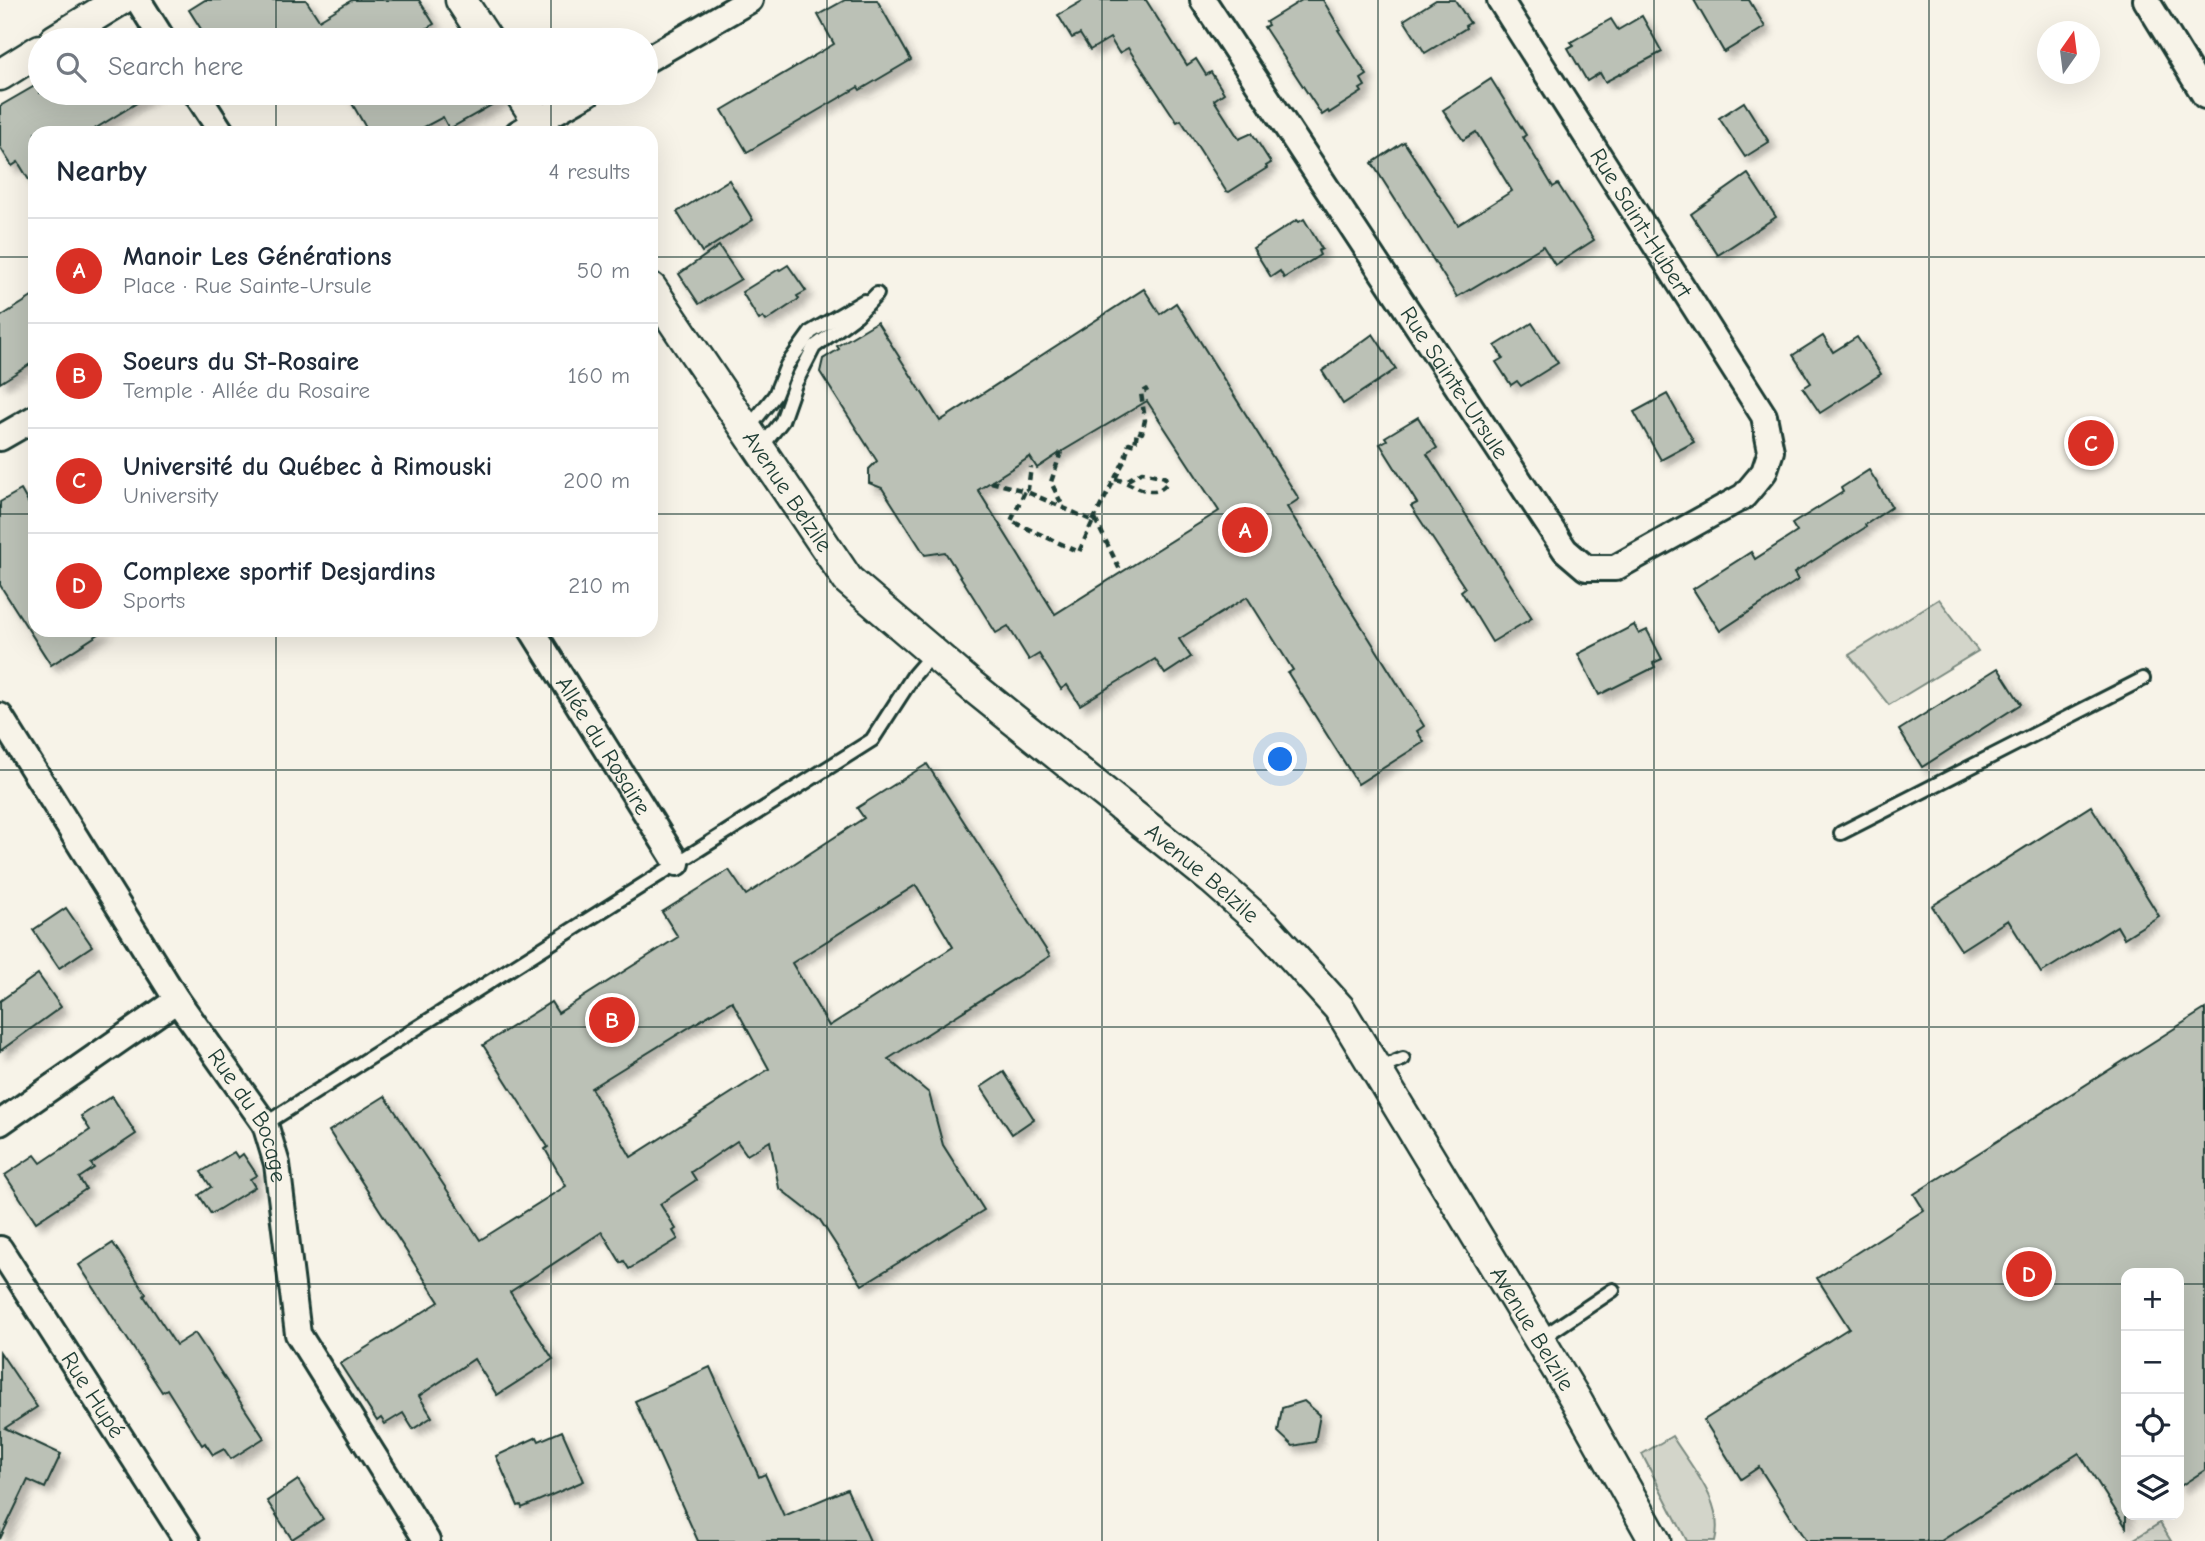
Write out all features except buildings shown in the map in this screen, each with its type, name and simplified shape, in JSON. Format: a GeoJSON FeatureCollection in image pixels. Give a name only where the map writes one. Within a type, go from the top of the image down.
{"type":"FeatureCollection","features":[{"type":"Feature","properties":{"kind":"street"},"geometry":{"type":"LineString","coordinates":[[74,28],[120,0]]}},
{"type":"Feature","properties":{"kind":"street"},"geometry":{"type":"LineString","coordinates":[[138,0],[156,28]]}},
{"type":"Feature","properties":{"kind":"street"},"geometry":{"type":"LineString","coordinates":[[461,0],[479,28]]}},
{"type":"Feature","properties":{"kind":"street"},"geometry":{"type":"LineString","coordinates":[[658,53],[750,0]]}},
{"type":"Feature","properties":{"kind":"street","name":"Rue Sainte-Ursule"},"geometry":{"type":"LineString","coordinates":[[1203,0],[1565,550],[1586,568],[1615,568],[1744,496],[1764,472],[1771,451]]}},
{"type":"Feature","properties":{"kind":"street","name":"Rue Saint-Hubert"},"geometry":{"type":"LineString","coordinates":[[1500,0],[1764,416],[1771,451]]}},
{"type":"Feature","properties":{"kind":"street"},"geometry":{"type":"LineString","coordinates":[[2146,0],[2205,96]]}},
{"type":"Feature","properties":{"kind":"street"},"geometry":{"type":"LineString","coordinates":[[0,75],[28,58]]}},
{"type":"Feature","properties":{"kind":"street"},"geometry":{"type":"LineString","coordinates":[[204,105],[217,126]]}},
{"type":"Feature","properties":{"kind":"street"},"geometry":{"type":"LineString","coordinates":[[525,105],[533,126]]}},
{"type":"Feature","properties":{"kind":"street"},"geometry":{"type":"LineString","coordinates":[[538,126],[570,105]]}},
{"type":"Feature","properties":{"kind":"street","name":"Avenue Belzile"},"geometry":{"type":"LineString","coordinates":[[658,298],[848,580],[933,653],[1212,879],[1265,926],[1339,1008],[1539,1339],[1655,1541]]}},
{"type":"Feature","properties":{"kind":"street"},"geometry":{"type":"LineString","coordinates":[[0,438],[28,422]]}},
{"type":"Feature","properties":{"kind":"street","name":"Allée du Rosaire"},"geometry":{"type":"LineString","coordinates":[[537,637],[677,863]]}},
{"type":"Feature","properties":{"kind":"street","name":"Rue du Bocage"},"geometry":{"type":"LineString","coordinates":[[2,724],[177,1000],[265,1124],[277,1164],[298,1334],[427,1541]]}},
{"type":"Feature","properties":{"kind":"street"},"geometry":{"type":"LineString","coordinates":[[0,1123],[177,1000]]}},
{"type":"Feature","properties":{"kind":"street","name":"Rue Hupé"},"geometry":{"type":"LineString","coordinates":[[0,1249],[187,1541]]}},
{"type":"Feature","properties":{"kind":"lane"},"geometry":{"type":"LineString","coordinates":[[877,294],[857,315],[814,347],[795,384],[782,421],[754,440],[787,365],[811,332],[877,294]]}},
{"type":"Feature","properties":{"kind":"lane"},"geometry":{"type":"LineString","coordinates":[[265,1124],[872,740],[914,675],[933,653]]}},
{"type":"Feature","properties":{"kind":"lane"},"geometry":{"type":"LineString","coordinates":[[1841,833],[2143,679]]}},
{"type":"Feature","properties":{"kind":"lane"},"geometry":{"type":"LineString","coordinates":[[1375,1070],[1403,1059]]}},
{"type":"Feature","properties":{"kind":"lane"},"geometry":{"type":"LineString","coordinates":[[1539,1339],[1613,1290]]}},
{"type":"Feature","properties":{"kind":"path"},"geometry":{"type":"LineString","coordinates":[[1031,467],[1028,488],[1012,521],[1079,552],[1125,459],[1129,443],[1135,444],[1137,431],[1142,433],[1145,420],[1141,393],[1148,389]]}},
{"type":"Feature","properties":{"kind":"path"},"geometry":{"type":"LineString","coordinates":[[1061,452],[1051,482],[1063,508]]}},
{"type":"Feature","properties":{"kind":"path"},"geometry":{"type":"LineString","coordinates":[[1115,479],[1126,481],[1142,490],[1153,491],[1163,488],[1167,483],[1165,477],[1142,472],[1126,481]]}},
{"type":"Feature","properties":{"kind":"path"},"geometry":{"type":"LineString","coordinates":[[991,482],[1025,491],[1094,519],[1121,572]]}},
{"type":"Feature","properties":{"kind":"shaded area"},"geometry":{"type":"Polygon","coordinates":[[[1939,599],[1978,651],[1889,705],[1849,655],[1939,599]]]}},
{"type":"Feature","properties":{"kind":"shaded area"},"geometry":{"type":"Polygon","coordinates":[[[1672,1436],[1711,1499],[1717,1527],[1715,1541],[1687,1541],[1642,1454],[1672,1436]]]}},
{"type":"Feature","properties":{"kind":"shaded area"},"geometry":{"type":"Polygon","coordinates":[[[2160,1523],[2171,1541],[2131,1541],[2160,1523]]]}},
{"type":"Feature","properties":{"kind":"place","name":"Université du Québec à Rimouski"},"geometry":{"type":"Point","coordinates":[2091,443]}},
{"type":"Feature","properties":{"kind":"place","name":"Manoir Les Générations"},"geometry":{"type":"Point","coordinates":[1245,530]}},
{"type":"Feature","properties":{"kind":"place","name":"Soeurs du St-Rosaire"},"geometry":{"type":"Point","coordinates":[612,1020]}},
{"type":"Feature","properties":{"kind":"place","name":"Complexe sportif Desjardins"},"geometry":{"type":"Point","coordinates":[2029,1274]}}]}
